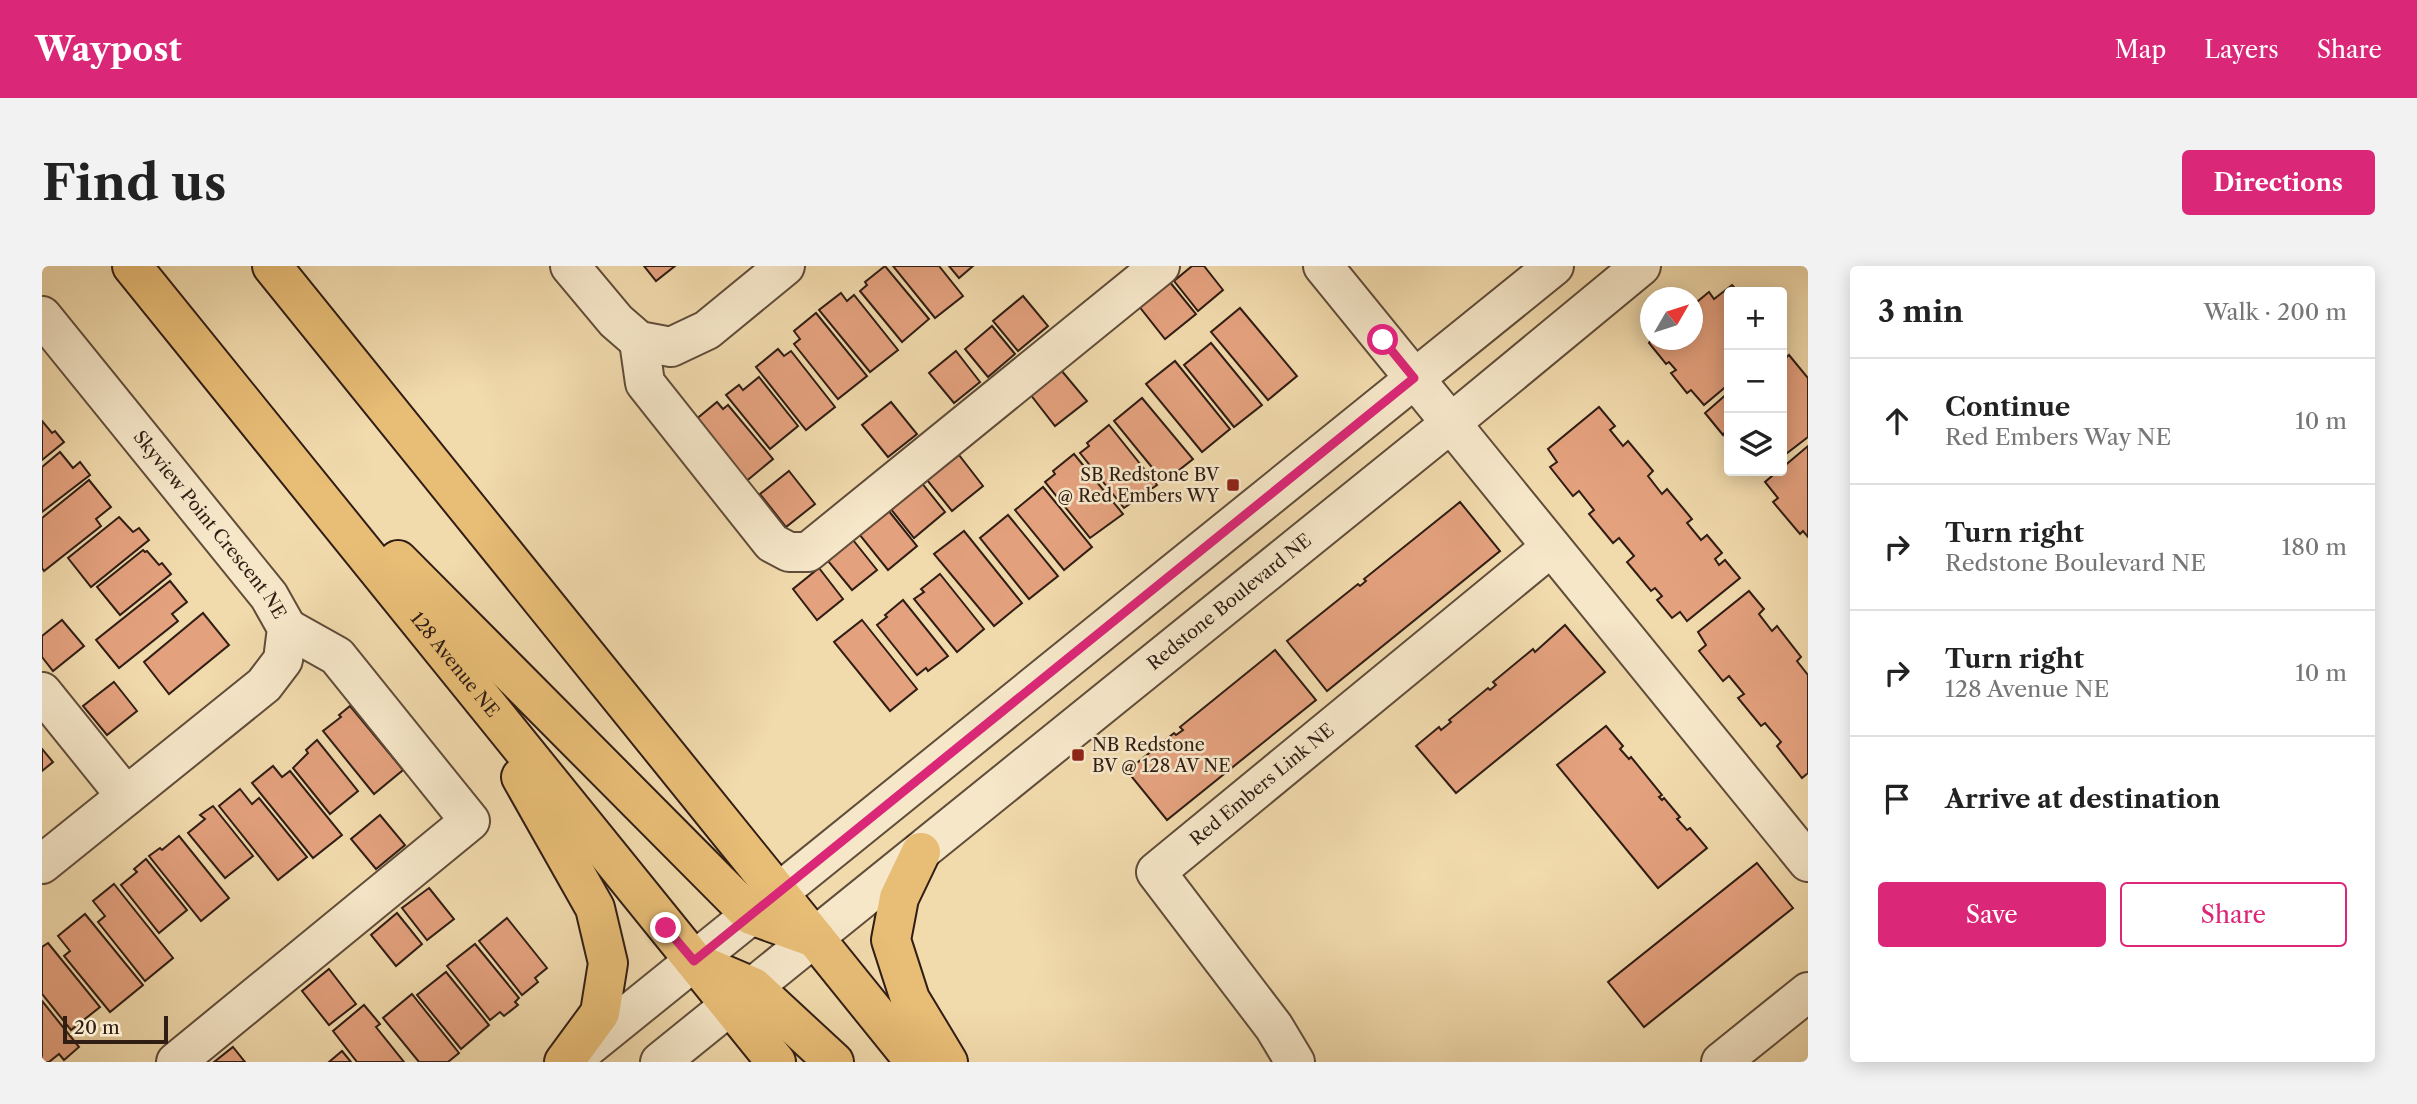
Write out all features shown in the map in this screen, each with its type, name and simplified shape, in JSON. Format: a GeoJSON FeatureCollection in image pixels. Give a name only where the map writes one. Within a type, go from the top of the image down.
{"type":"FeatureCollection","features":[{"type":"Feature","properties":{"kind":"main road","name":"128 Avenue NE"},"geometry":{"type":"LineString","coordinates":[[132,266],[694,961],[742,996],[776,1062]]}},
{"type":"Feature","properties":{"kind":"main road"},"geometry":{"type":"LineString","coordinates":[[272,266],[764,904]]}},
{"type":"Feature","properties":{"kind":"main road"},"geometry":{"type":"LineString","coordinates":[[267,433],[764,904],[815,938],[915,1062]]}},
{"type":"Feature","properties":{"kind":"main road"},"geometry":{"type":"LineString","coordinates":[[470,683],[595,908],[608,962],[600,1013],[564,1062]]}},
{"type":"Feature","properties":{"kind":"main road"},"geometry":{"type":"LineString","coordinates":[[921,852],[899,898],[891,940],[910,999],[948,1062]]}},
{"type":"Feature","properties":{"kind":"main road"},"geometry":{"type":"LineString","coordinates":[[742,996],[834,1062]]}},
{"type":"Feature","properties":{"kind":"street"},"geometry":{"type":"LineString","coordinates":[[570,266],[616,321],[639,341],[671,348],[707,330],[785,266]]}},
{"type":"Feature","properties":{"kind":"street"},"geometry":{"type":"LineString","coordinates":[[639,341],[645,383],[772,543],[789,552],[808,552],[1160,266]]}},
{"type":"Feature","properties":{"kind":"street"},"geometry":{"type":"LineString","coordinates":[[1323,266],[1808,862]]}},
{"type":"Feature","properties":{"kind":"street"},"geometry":{"type":"LineString","coordinates":[[570,1062],[1554,266]]}},
{"type":"Feature","properties":{"kind":"street","name":"Redstone Boulevard NE"},"geometry":{"type":"LineString","coordinates":[[660,1062],[1451,423],[1641,266]]}},
{"type":"Feature","properties":{"kind":"street","name":"Skyview Point Crescent NE"},"geometry":{"type":"LineString","coordinates":[[42,316],[269,596],[287,628],[283,660],[264,685],[42,864]]}},
{"type":"Feature","properties":{"kind":"street","name":"Red Embers Link NE"},"geometry":{"type":"LineString","coordinates":[[1296,1062],[1274,1027],[1156,872],[1551,547]]}},
{"type":"Feature","properties":{"kind":"street"},"geometry":{"type":"LineString","coordinates":[[176,1062],[470,821],[337,656],[287,628]]}},
{"type":"Feature","properties":{"kind":"street"},"geometry":{"type":"LineString","coordinates":[[42,692],[126,796]]}},
{"type":"Feature","properties":{"kind":"street"},"geometry":{"type":"LineString","coordinates":[[1721,1062],[1808,992]]}},
{"type":"Feature","properties":{"kind":"building"},"geometry":{"type":"Polygon","coordinates":[[[644,266],[675,266],[656,281],[644,266]]]}},
{"type":"Feature","properties":{"kind":"building"},"geometry":{"type":"Polygon","coordinates":[[[885,266],[929,319],[902,342],[860,291],[867,285],[865,282],[885,266]]]}},
{"type":"Feature","properties":{"kind":"building"},"geometry":{"type":"Polygon","coordinates":[[[893,266],[939,266],[963,296],[935,318],[893,266]]]}},
{"type":"Feature","properties":{"kind":"building"},"geometry":{"type":"Polygon","coordinates":[[[949,266],[973,266],[959,278],[949,266]]]}},
{"type":"Feature","properties":{"kind":"building"},"geometry":{"type":"Polygon","coordinates":[[[1192,266],[1204,266],[1223,290],[1198,311],[1174,281],[1192,266]]]}},
{"type":"Feature","properties":{"kind":"building"},"geometry":{"type":"Polygon","coordinates":[[[1169,281],[1196,314],[1165,339],[1138,305],[1169,281]]]}},
{"type":"Feature","properties":{"kind":"building"},"geometry":{"type":"Polygon","coordinates":[[[1724,291],[1724,388],[1704,405],[1691,390],[1687,393],[1671,373],[1676,370],[1669,362],[1666,364],[1655,350],[1703,350],[1703,297],[1709,292],[1714,299],[1724,291]]]}},
{"type":"Feature","properties":{"kind":"building"},"geometry":{"type":"Polygon","coordinates":[[[841,293],[847,301],[854,295],[898,350],[870,372],[819,310],[841,293]]]}},
{"type":"Feature","properties":{"kind":"building"},"geometry":{"type":"Polygon","coordinates":[[[1023,296],[1048,326],[1018,351],[993,321],[1023,296]]]}},
{"type":"Feature","properties":{"kind":"building"},"geometry":{"type":"Polygon","coordinates":[[[1240,308],[1297,376],[1268,400],[1211,332],[1240,308]]]}},
{"type":"Feature","properties":{"kind":"building"},"geometry":{"type":"Polygon","coordinates":[[[816,313],[867,376],[838,399],[794,344],[800,339],[794,331],[816,313]]]}},
{"type":"Feature","properties":{"kind":"building"},"geometry":{"type":"Polygon","coordinates":[[[992,326],[1015,354],[988,377],[965,349],[992,326]]]}},
{"type":"Feature","properties":{"kind":"building"},"geometry":{"type":"Polygon","coordinates":[[[1211,343],[1262,405],[1234,427],[1184,365],[1211,343]]]}},
{"type":"Feature","properties":{"kind":"building"},"geometry":{"type":"Polygon","coordinates":[[[778,349],[784,356],[791,351],[835,407],[806,430],[756,367],[778,349]]]}},
{"type":"Feature","properties":{"kind":"building"},"geometry":{"type":"Polygon","coordinates":[[[956,351],[980,382],[954,403],[929,373],[956,351]]]}},
{"type":"Feature","properties":{"kind":"building"},"geometry":{"type":"Polygon","coordinates":[[[1789,355],[1808,378],[1808,437],[1787,453],[1787,413],[1789,355]]]}},
{"type":"Feature","properties":{"kind":"building"},"geometry":{"type":"Polygon","coordinates":[[[1175,361],[1230,429],[1202,452],[1146,384],[1175,361]]]}},
{"type":"Feature","properties":{"kind":"building"},"geometry":{"type":"Polygon","coordinates":[[[1061,370],[1087,401],[1055,426],[1030,394],[1061,370]]]}},
{"type":"Feature","properties":{"kind":"building"},"geometry":{"type":"Polygon","coordinates":[[[759,377],[798,426],[770,449],[726,395],[739,385],[743,390],[759,377]]]}},
{"type":"Feature","properties":{"kind":"building"},"geometry":{"type":"Polygon","coordinates":[[[1724,396],[1723,435],[1705,413],[1724,396]]]}},
{"type":"Feature","properties":{"kind":"building"},"geometry":{"type":"Polygon","coordinates":[[[1142,398],[1193,459],[1164,482],[1114,421],[1142,398]]]}},
{"type":"Feature","properties":{"kind":"building"},"geometry":{"type":"Polygon","coordinates":[[[717,402],[723,409],[728,405],[773,459],[744,483],[694,421],[717,402]]]}},
{"type":"Feature","properties":{"kind":"building"},"geometry":{"type":"Polygon","coordinates":[[[891,402],[917,434],[888,457],[862,425],[891,402]]]}},
{"type":"Feature","properties":{"kind":"building"},"geometry":{"type":"Polygon","coordinates":[[[1599,407],[1615,426],[1610,430],[1623,446],[1628,441],[1653,471],[1648,476],[1662,494],[1667,489],[1692,519],[1687,523],[1701,540],[1707,535],[1722,553],[1715,559],[1719,565],[1725,560],[1740,578],[1687,621],[1680,612],[1672,618],[1657,600],[1662,596],[1655,588],[1651,591],[1627,562],[1634,556],[1619,538],[1613,543],[1589,514],[1594,510],[1579,491],[1573,496],[1550,467],[1557,462],[1548,449],[1599,407]]]}},
{"type":"Feature","properties":{"kind":"building"},"geometry":{"type":"Polygon","coordinates":[[[42,421],[64,442],[42,460],[42,421]]]}},
{"type":"Feature","properties":{"kind":"building"},"geometry":{"type":"Polygon","coordinates":[[[1109,425],[1157,485],[1124,508],[1080,453],[1089,446],[1087,443],[1109,425]]]}},
{"type":"Feature","properties":{"kind":"building"},"geometry":{"type":"Polygon","coordinates":[[[1808,446],[1808,537],[1803,531],[1800,534],[1773,502],[1778,498],[1765,482],[1772,476],[1787,476],[1787,464],[1808,446]]]}},
{"type":"Feature","properties":{"kind":"building"},"geometry":{"type":"Polygon","coordinates":[[[60,452],[73,468],[80,462],[90,475],[42,512],[42,467],[60,452]]]}},
{"type":"Feature","properties":{"kind":"building"},"geometry":{"type":"Polygon","coordinates":[[[1074,454],[1123,514],[1090,538],[1045,482],[1055,474],[1053,471],[1074,454]]]}},
{"type":"Feature","properties":{"kind":"building"},"geometry":{"type":"Polygon","coordinates":[[[959,455],[983,486],[952,511],[927,480],[959,455]]]}},
{"type":"Feature","properties":{"kind":"building"},"geometry":{"type":"Polygon","coordinates":[[[789,471],[815,504],[786,527],[760,494],[789,471]]]}},
{"type":"Feature","properties":{"kind":"building"},"geometry":{"type":"Polygon","coordinates":[[[89,480],[111,507],[96,519],[101,526],[44,571],[42,518],[89,480]]]}},
{"type":"Feature","properties":{"kind":"building"},"geometry":{"type":"Polygon","coordinates":[[[921,482],[945,512],[914,538],[890,508],[921,482]]]}},
{"type":"Feature","properties":{"kind":"building"},"geometry":{"type":"Polygon","coordinates":[[[1043,487],[1092,547],[1064,570],[1015,510],[1043,487]]]}},
{"type":"Feature","properties":{"kind":"building"},"geometry":{"type":"Polygon","coordinates":[[[1460,502],[1500,551],[1327,691],[1287,641],[1358,584],[1360,586],[1366,581],[1364,579],[1460,502]]]}},
{"type":"Feature","properties":{"kind":"building"},"geometry":{"type":"Polygon","coordinates":[[[888,510],[917,546],[888,570],[859,534],[888,510]]]}},
{"type":"Feature","properties":{"kind":"building"},"geometry":{"type":"Polygon","coordinates":[[[1008,515],[1058,576],[1029,599],[980,538],[1008,515]]]}},
{"type":"Feature","properties":{"kind":"building"},"geometry":{"type":"Polygon","coordinates":[[[119,517],[133,532],[139,528],[149,540],[91,587],[68,558],[119,517]]]}},
{"type":"Feature","properties":{"kind":"building"},"geometry":{"type":"Polygon","coordinates":[[[964,531],[1022,603],[994,626],[934,554],[964,531]]]}},
{"type":"Feature","properties":{"kind":"building"},"geometry":{"type":"Polygon","coordinates":[[[853,540],[877,570],[852,590],[828,561],[853,540]]]}},
{"type":"Feature","properties":{"kind":"building"},"geometry":{"type":"Polygon","coordinates":[[[143,550],[159,565],[162,563],[171,574],[120,615],[97,587],[143,550]]]}},
{"type":"Feature","properties":{"kind":"building"},"geometry":{"type":"Polygon","coordinates":[[[819,568],[843,599],[817,620],[793,589],[819,568]]]}},
{"type":"Feature","properties":{"kind":"building"},"geometry":{"type":"Polygon","coordinates":[[[940,574],[984,629],[957,652],[914,599],[924,592],[921,589],[940,574]]]}},
{"type":"Feature","properties":{"kind":"building"},"geometry":{"type":"Polygon","coordinates":[[[170,581],[187,602],[172,614],[178,621],[119,668],[96,640],[170,581]]]}},
{"type":"Feature","properties":{"kind":"building"},"geometry":{"type":"Polygon","coordinates":[[[1749,591],[1764,609],[1759,614],[1772,631],[1777,626],[1801,657],[1797,661],[1808,675],[1808,773],[1802,778],[1777,746],[1781,742],[1765,723],[1761,726],[1738,698],[1744,694],[1729,676],[1723,681],[1699,651],[1706,645],[1698,632],[1749,591]]]}},
{"type":"Feature","properties":{"kind":"building"},"geometry":{"type":"Polygon","coordinates":[[[903,600],[948,656],[928,671],[926,668],[917,675],[877,625],[903,600]]]}},
{"type":"Feature","properties":{"kind":"building"},"geometry":{"type":"Polygon","coordinates":[[[203,613],[229,645],[169,694],[144,662],[203,613]]]}},
{"type":"Feature","properties":{"kind":"building"},"geometry":{"type":"Polygon","coordinates":[[[62,620],[84,646],[53,671],[42,657],[42,636],[62,620]]]}},
{"type":"Feature","properties":{"kind":"building"},"geometry":{"type":"Polygon","coordinates":[[[862,620],[917,689],[890,711],[834,642],[862,620]]]}},
{"type":"Feature","properties":{"kind":"building"},"geometry":{"type":"Polygon","coordinates":[[[1565,625],[1605,672],[1456,793],[1416,746],[1439,727],[1441,730],[1451,722],[1449,720],[1488,688],[1490,690],[1496,685],[1493,682],[1533,649],[1535,652],[1565,625]]]}},
{"type":"Feature","properties":{"kind":"building"},"geometry":{"type":"Polygon","coordinates":[[[1275,650],[1316,700],[1167,820],[1127,771],[1174,733],[1176,735],[1183,730],[1180,727],[1275,650]]]}},
{"type":"Feature","properties":{"kind":"building"},"geometry":{"type":"Polygon","coordinates":[[[114,682],[137,711],[107,735],[83,706],[114,682]]]}},
{"type":"Feature","properties":{"kind":"building"},"geometry":{"type":"Polygon","coordinates":[[[350,706],[403,770],[374,794],[323,731],[350,706]]]}},
{"type":"Feature","properties":{"kind":"building"},"geometry":{"type":"Polygon","coordinates":[[[1606,726],[1623,746],[1620,749],[1629,759],[1631,757],[1662,795],[1659,797],[1662,800],[1664,798],[1680,817],[1677,819],[1687,830],[1690,828],[1707,848],[1658,888],[1557,765],[1606,726]]]}},
{"type":"Feature","properties":{"kind":"building"},"geometry":{"type":"Polygon","coordinates":[[[317,740],[358,791],[330,814],[293,768],[317,740]]]}},
{"type":"Feature","properties":{"kind":"building"},"geometry":{"type":"Polygon","coordinates":[[[42,749],[53,762],[42,771],[42,749]]]}},
{"type":"Feature","properties":{"kind":"building"},"geometry":{"type":"Polygon","coordinates":[[[273,766],[282,777],[290,771],[342,835],[313,858],[252,783],[273,766]]]}},
{"type":"Feature","properties":{"kind":"building"},"geometry":{"type":"Polygon","coordinates":[[[240,789],[252,804],[259,798],[307,857],[278,880],[219,806],[240,789]]]}},
{"type":"Feature","properties":{"kind":"building"},"geometry":{"type":"Polygon","coordinates":[[[213,806],[253,856],[225,878],[188,833],[205,819],[200,815],[213,806]]]}},
{"type":"Feature","properties":{"kind":"building"},"geometry":{"type":"Polygon","coordinates":[[[380,815],[405,845],[376,869],[351,839],[380,815]]]}},
{"type":"Feature","properties":{"kind":"building"},"geometry":{"type":"Polygon","coordinates":[[[179,836],[229,898],[201,921],[149,856],[160,848],[162,850],[179,836]]]}},
{"type":"Feature","properties":{"kind":"building"},"geometry":{"type":"Polygon","coordinates":[[[146,859],[187,910],[159,933],[121,885],[137,872],[134,869],[146,859]]]}},
{"type":"Feature","properties":{"kind":"building"},"geometry":{"type":"Polygon","coordinates":[[[1757,863],[1793,908],[1644,1027],[1608,982],[1757,863]]]}},
{"type":"Feature","properties":{"kind":"building"},"geometry":{"type":"Polygon","coordinates":[[[114,884],[173,958],[145,981],[98,922],[105,916],[93,901],[114,884]]]}},
{"type":"Feature","properties":{"kind":"building"},"geometry":{"type":"Polygon","coordinates":[[[429,888],[454,919],[427,940],[402,908],[429,888]]]}},
{"type":"Feature","properties":{"kind":"building"},"geometry":{"type":"Polygon","coordinates":[[[397,913],[422,944],[396,966],[371,935],[397,913]]]}},
{"type":"Feature","properties":{"kind":"building"},"geometry":{"type":"Polygon","coordinates":[[[85,914],[143,985],[110,1012],[64,956],[70,951],[58,936],[85,914]]]}},
{"type":"Feature","properties":{"kind":"building"},"geometry":{"type":"Polygon","coordinates":[[[507,918],[547,968],[535,978],[538,982],[522,995],[479,941],[507,918]]]}},
{"type":"Feature","properties":{"kind":"building"},"geometry":{"type":"Polygon","coordinates":[[[48,943],[100,1007],[71,1030],[42,994],[42,947],[48,943]]]}},
{"type":"Feature","properties":{"kind":"building"},"geometry":{"type":"Polygon","coordinates":[[[475,944],[519,998],[515,1002],[518,1005],[504,1016],[500,1012],[490,1020],[447,966],[475,944]]]}},
{"type":"Feature","properties":{"kind":"building"},"geometry":{"type":"Polygon","coordinates":[[[329,969],[356,1004],[329,1025],[302,991],[329,969]]]}},
{"type":"Feature","properties":{"kind":"building"},"geometry":{"type":"Polygon","coordinates":[[[446,972],[489,1025],[461,1049],[417,995],[446,972]]]}},
{"type":"Feature","properties":{"kind":"building"},"geometry":{"type":"Polygon","coordinates":[[[412,994],[459,1053],[448,1062],[419,1062],[383,1018],[412,994]]]}},
{"type":"Feature","properties":{"kind":"building"},"geometry":{"type":"Polygon","coordinates":[[[42,1001],[79,1047],[64,1060],[59,1054],[49,1062],[42,1062],[42,1001]]]}},
{"type":"Feature","properties":{"kind":"building"},"geometry":{"type":"Polygon","coordinates":[[[364,1005],[380,1024],[376,1027],[404,1062],[357,1062],[333,1031],[364,1005]]]}},
{"type":"Feature","properties":{"kind":"building"},"geometry":{"type":"Polygon","coordinates":[[[233,1047],[245,1062],[214,1062],[233,1047]]]}},
{"type":"Feature","properties":{"kind":"building"},"geometry":{"type":"Polygon","coordinates":[[[342,1051],[351,1062],[329,1062],[342,1051]]]}},
{"type":"Feature","properties":{"kind":"place","name":"SB Redstone BV @ Red Embers WY"},"geometry":{"type":"Point","coordinates":[1233,485]}},
{"type":"Feature","properties":{"kind":"place","name":"NB Redstone BV @ 128 AV NE"},"geometry":{"type":"Point","coordinates":[1078,755]}},
{"type":"Feature","properties":{"kind":"route"},"geometry":{"type":"LineString","coordinates":[[666,928],[694,961],[1414,378],[1383,340]]}}]}
